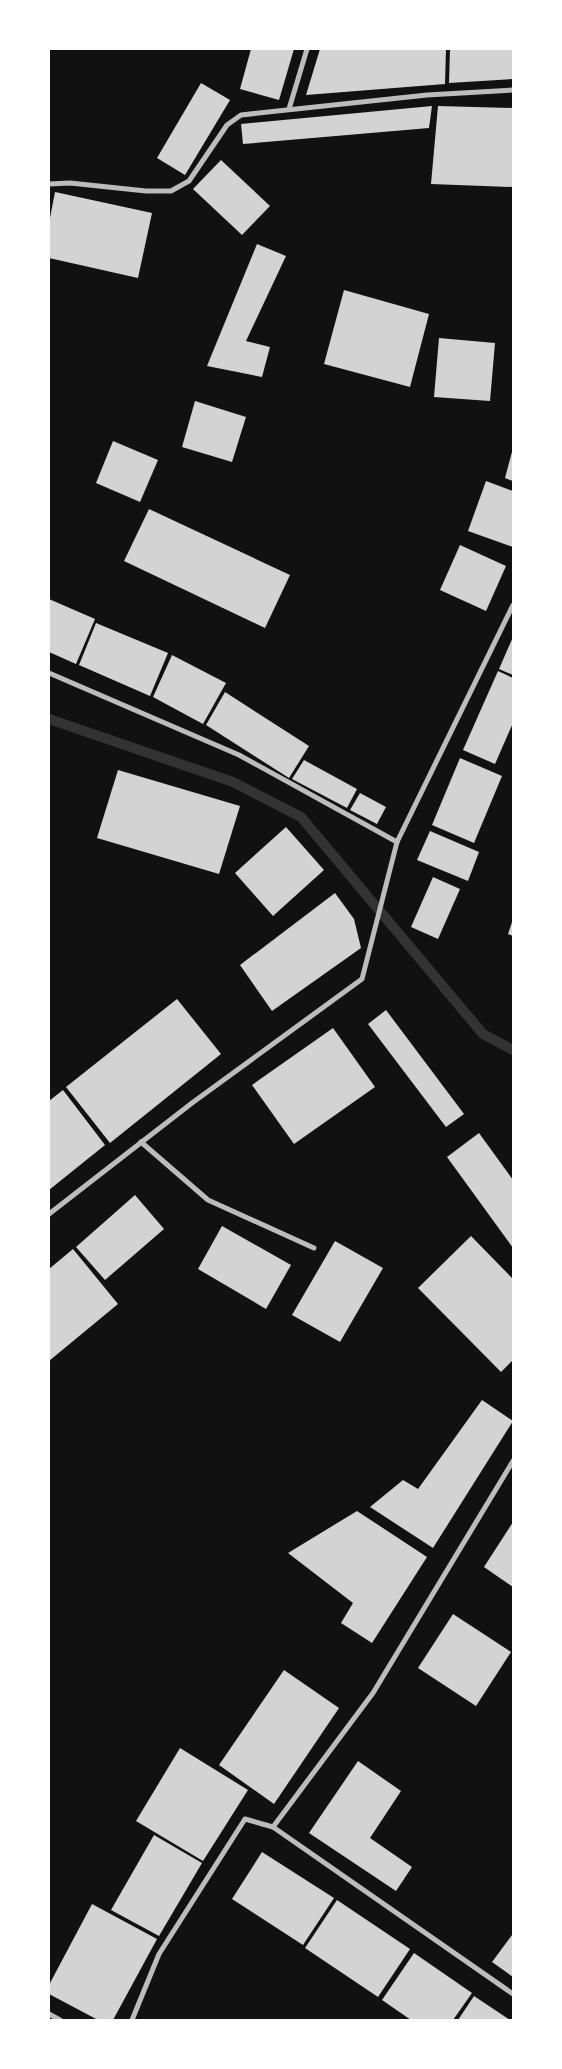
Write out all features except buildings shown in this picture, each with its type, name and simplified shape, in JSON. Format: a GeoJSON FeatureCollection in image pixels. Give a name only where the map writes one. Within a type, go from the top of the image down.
{"type":"FeatureCollection","features":[{"type":"Feature","properties":{"kind":"street"},"geometry":{"type":"LineString","coordinates":[[289,110],[307,49]]}},
{"type":"Feature","properties":{"kind":"street"},"geometry":{"type":"LineString","coordinates":[[49,184],[70,183],[146,191],[171,191],[189,181],[228,125],[242,115],[427,95],[513,90]]}},
{"type":"Feature","properties":{"kind":"street"},"geometry":{"type":"LineString","coordinates":[[49,1214],[141,1142],[362,979],[397,842],[513,605]]}},
{"type":"Feature","properties":{"kind":"street"},"geometry":{"type":"LineString","coordinates":[[49,673],[239,754],[397,842]]}},
{"type":"Feature","properties":{"kind":"street"},"geometry":{"type":"LineString","coordinates":[[141,1142],[208,1200],[314,1248]]}},
{"type":"Feature","properties":{"kind":"street"},"geometry":{"type":"LineString","coordinates":[[273,1826],[373,1693],[513,1461]]}},
{"type":"Feature","properties":{"kind":"street"},"geometry":{"type":"LineString","coordinates":[[132,2020],[159,1954],[245,1819],[273,1826],[513,1994]]}},
{"type":"Feature","properties":{"kind":"street"},"geometry":{"type":"LineString","coordinates":[[49,2014],[60,2020]]}},
{"type":"Feature","properties":{"kind":"waterway"},"geometry":{"type":"LineString","coordinates":[[49,719],[233,782],[301,817],[483,1034],[513,1050]]}}]}
